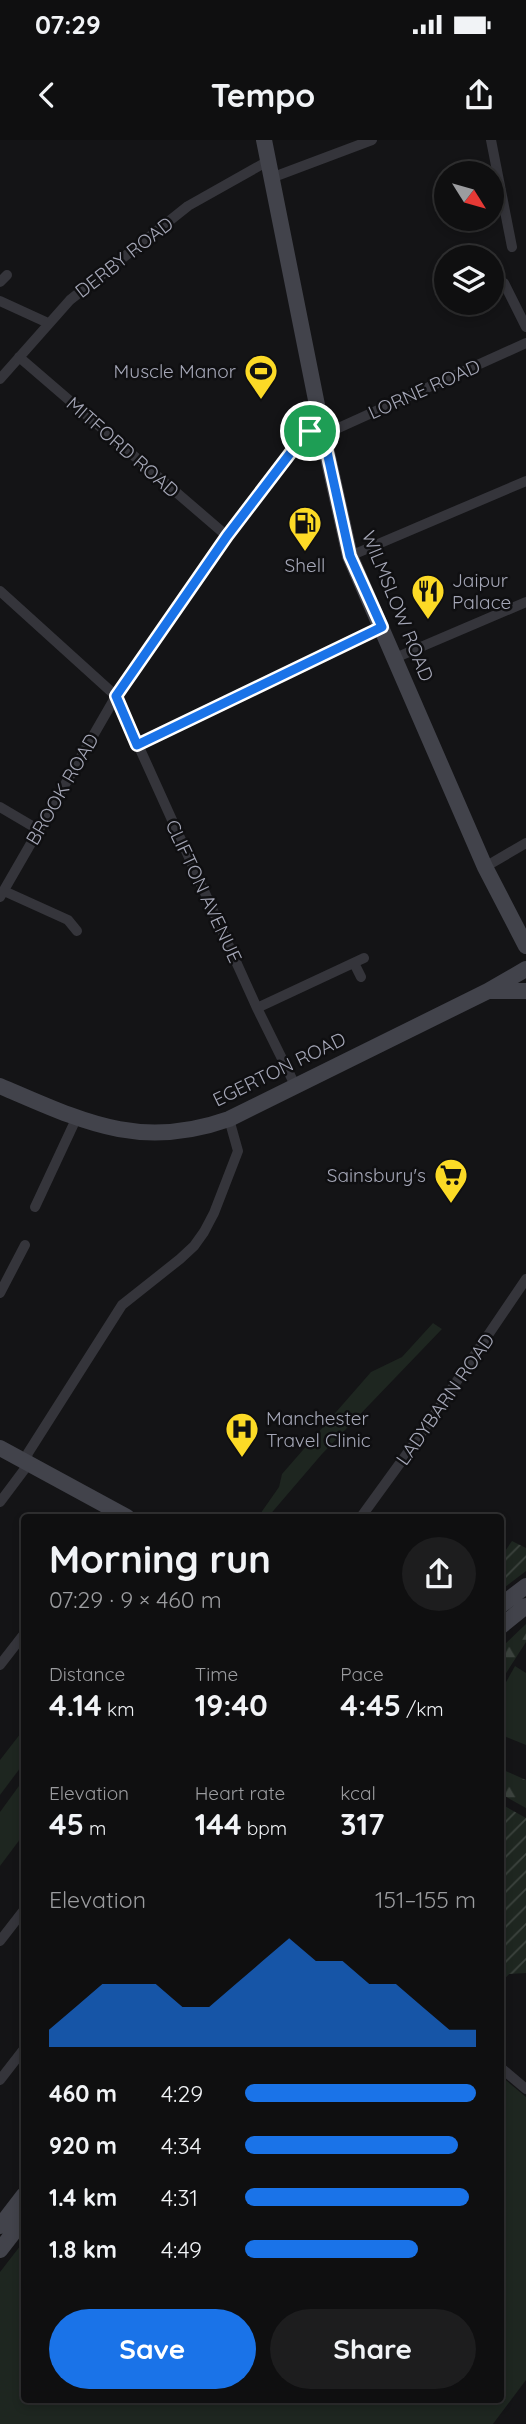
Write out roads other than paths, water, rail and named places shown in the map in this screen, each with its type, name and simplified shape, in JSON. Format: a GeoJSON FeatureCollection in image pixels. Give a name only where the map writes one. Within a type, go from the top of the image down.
{"type":"FeatureCollection","features":[{"type":"Feature","properties":{"kind":"main road","name":"WILMSLOW ROAD"},"geometry":{"type":"LineString","coordinates":[[264,140],[321,428],[350,556],[485,867],[526,946]]}},
{"type":"Feature","properties":{"kind":"main road","name":"EGERTON ROAD"},"geometry":{"type":"LineString","coordinates":[[0,1086],[77,1117],[128,1132],[146,1134],[194,1130],[229,1119],[488,991],[526,969]]}},
{"type":"Feature","properties":{"kind":"main road","name":"EGERTON ROAD"},"geometry":{"type":"LineString","coordinates":[[488,991],[526,991]]}},
{"type":"Feature","properties":{"kind":"main road"},"geometry":{"type":"LineString","coordinates":[[0,1448],[117,1514]]}},
{"type":"Feature","properties":{"kind":"main road"},"geometry":{"type":"LineString","coordinates":[[504,1603],[526,1586]]}},
{"type":"Feature","properties":{"kind":"main road"},"geometry":{"type":"LineString","coordinates":[[504,1624],[526,1606]]}},
{"type":"Feature","properties":{"kind":"main road"},"geometry":{"type":"LineString","coordinates":[[0,2250],[11,2218],[21,2200]]}},
{"type":"Feature","properties":{"kind":"street"},"geometry":{"type":"LineString","coordinates":[[271,178],[372,140]]}},
{"type":"Feature","properties":{"kind":"street"},"geometry":{"type":"LineString","coordinates":[[491,140],[512,247]]}},
{"type":"Feature","properties":{"kind":"street","name":"DERBY ROAD"},"geometry":{"type":"LineString","coordinates":[[0,379],[70,300],[188,206],[268,161]]}},
{"type":"Feature","properties":{"kind":"street"},"geometry":{"type":"LineString","coordinates":[[504,283],[526,327]]}},
{"type":"Feature","properties":{"kind":"street"},"geometry":{"type":"LineString","coordinates":[[0,301],[48,323]]}},
{"type":"Feature","properties":{"kind":"street","name":"LORNE ROAD"},"geometry":{"type":"LineString","coordinates":[[321,428],[526,343]]}},
{"type":"Feature","properties":{"kind":"street","name":"MITFORD ROAD"},"geometry":{"type":"LineString","coordinates":[[19,357],[227,536]]}},
{"type":"Feature","properties":{"kind":"street","name":"BROOK ROAD"},"geometry":{"type":"LineString","coordinates":[[2,894],[116,696],[227,536],[298,443],[321,428]]}},
{"type":"Feature","properties":{"kind":"street"},"geometry":{"type":"LineString","coordinates":[[350,556],[526,481]]}},
{"type":"Feature","properties":{"kind":"street"},"geometry":{"type":"LineString","coordinates":[[0,591],[116,696]]}},
{"type":"Feature","properties":{"kind":"street"},"geometry":{"type":"LineString","coordinates":[[395,658],[526,602]]}},
{"type":"Feature","properties":{"kind":"street"},"geometry":{"type":"LineString","coordinates":[[137,745],[382,627]]}},
{"type":"Feature","properties":{"kind":"street","name":"CLIFTON AVENUE"},"geometry":{"type":"LineString","coordinates":[[116,696],[257,1008],[295,1085]]}},
{"type":"Feature","properties":{"kind":"street"},"geometry":{"type":"LineString","coordinates":[[0,807],[39,830]]}},
{"type":"Feature","properties":{"kind":"street"},"geometry":{"type":"LineString","coordinates":[[485,867],[526,843]]}},
{"type":"Feature","properties":{"kind":"street"},"geometry":{"type":"LineString","coordinates":[[2,894],[68,920],[77,931]]}},
{"type":"Feature","properties":{"kind":"street"},"geometry":{"type":"LineString","coordinates":[[257,1008],[359,960],[360,977]]}},
{"type":"Feature","properties":{"kind":"street"},"geometry":{"type":"LineString","coordinates":[[35,1207],[77,1117]]}},
{"type":"Feature","properties":{"kind":"street"},"geometry":{"type":"LineString","coordinates":[[0,1502],[24,1470],[28,1453],[122,1305],[180,1259],[204,1232],[238,1151],[229,1119]]}},
{"type":"Feature","properties":{"kind":"street"},"geometry":{"type":"LineString","coordinates":[[0,1293],[25,1245]]}},
{"type":"Feature","properties":{"kind":"street","name":"LADYBARN ROAD"},"geometry":{"type":"LineString","coordinates":[[363,1514],[526,1279]]}},
{"type":"Feature","properties":{"kind":"street"},"geometry":{"type":"LineString","coordinates":[[0,1665],[21,1638]]}},
{"type":"Feature","properties":{"kind":"street"},"geometry":{"type":"LineString","coordinates":[[0,1941],[21,1914]]}},
{"type":"Feature","properties":{"kind":"street"},"geometry":{"type":"LineString","coordinates":[[0,2080],[21,2053]]}},
{"type":"Feature","properties":{"kind":"street"},"geometry":{"type":"LineString","coordinates":[[504,2070],[526,2088]]}},
{"type":"Feature","properties":{"kind":"place","name":"Muscle Manor"},"geometry":{"type":"Point","coordinates":[261,401]}},
{"type":"Feature","properties":{"kind":"place","name":"Shell"},"geometry":{"type":"Point","coordinates":[305,553]}},
{"type":"Feature","properties":{"kind":"place","name":"Jaipur Palace"},"geometry":{"type":"Point","coordinates":[428,621]}},
{"type":"Feature","properties":{"kind":"place","name":"Sainsbury's"},"geometry":{"type":"Point","coordinates":[451,1205]}},
{"type":"Feature","properties":{"kind":"place","name":"Manchester Travel Clinic"},"geometry":{"type":"Point","coordinates":[242,1459]}}]}
